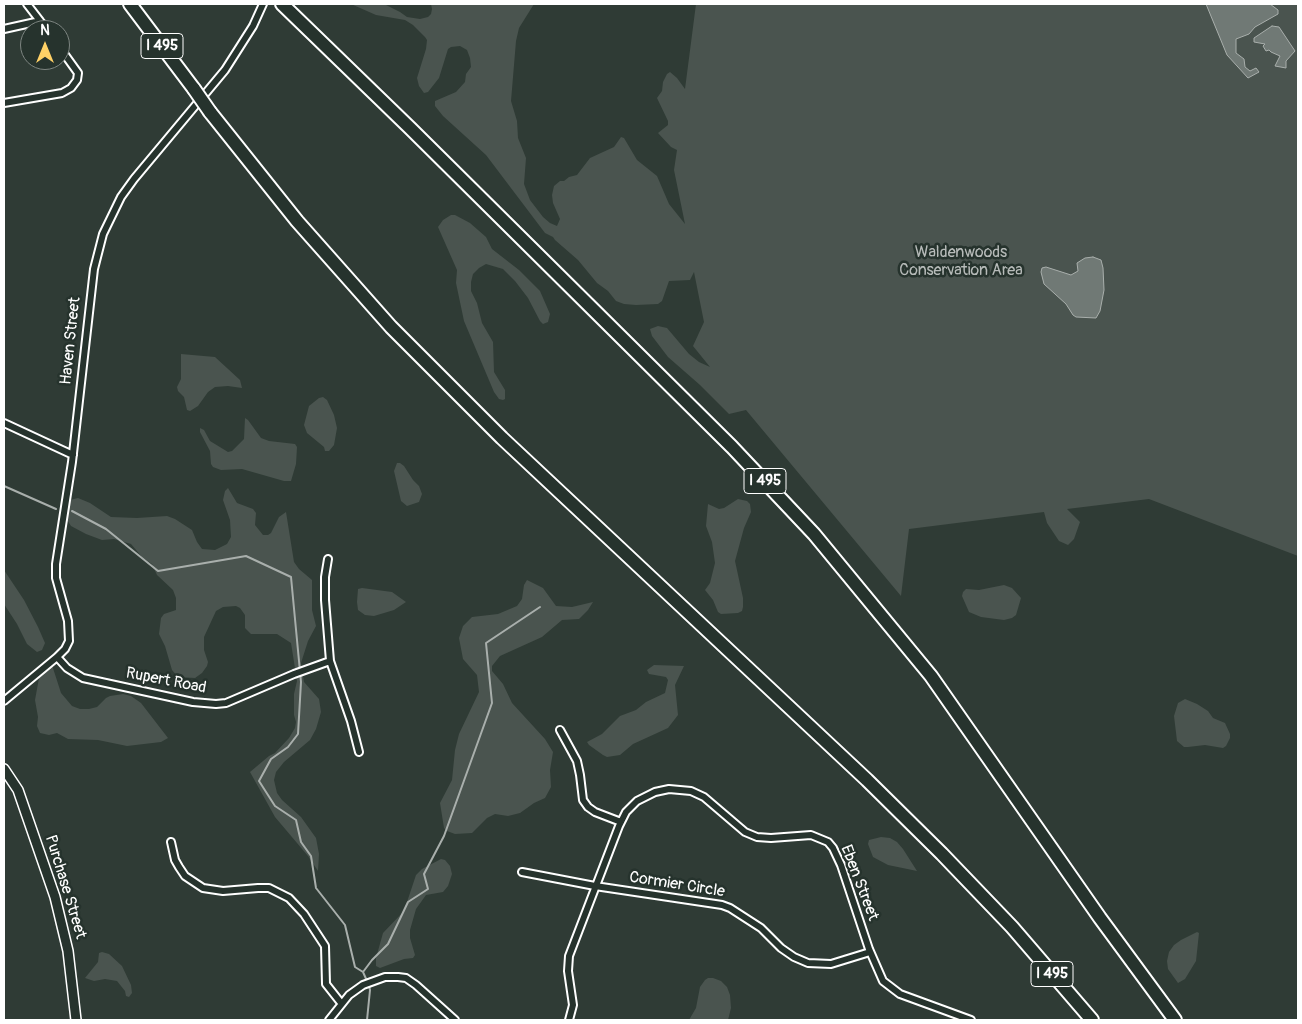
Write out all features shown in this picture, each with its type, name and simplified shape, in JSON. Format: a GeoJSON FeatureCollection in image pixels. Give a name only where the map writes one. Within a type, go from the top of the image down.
{"type":"FeatureCollection","features":[{"type":"Feature","properties":{"kind":"highway","name":"I 495"},"geometry":{"type":"LineString","coordinates":[[130,4],[210,112],[297,220],[391,327],[502,438],[908,820],[1012,927],[1092,1020]]}},
{"type":"Feature","properties":{"kind":"highway","name":"I 495"},"geometry":{"type":"LineString","coordinates":[[283,4],[732,447],[814,534],[930,676],[1174,1020]]}},
{"type":"Feature","properties":{"kind":"main road","name":"Purchase Street"},"geometry":{"type":"LineString","coordinates":[[4,769],[18,790],[55,897],[68,951],[76,1020]]}},
{"type":"Feature","properties":{"kind":"street"},"geometry":{"type":"LineString","coordinates":[[27,4],[40,20]]}},
{"type":"Feature","properties":{"kind":"street","name":"Haven Street"},"geometry":{"type":"LineString","coordinates":[[4,701],[65,649],[69,636],[68,621],[56,578],[56,564],[73,455],[94,269],[107,224],[121,197],[139,173],[225,70],[253,26],[263,4]]}},
{"type":"Feature","properties":{"kind":"street"},"geometry":{"type":"LineString","coordinates":[[4,30],[20,26]]}},
{"type":"Feature","properties":{"kind":"street"},"geometry":{"type":"LineString","coordinates":[[4,103],[68,91],[75,84],[78,73],[70,62]]}},
{"type":"Feature","properties":{"kind":"street"},"geometry":{"type":"LineString","coordinates":[[4,423],[73,455]]}},
{"type":"Feature","properties":{"kind":"street"},"geometry":{"type":"LineString","coordinates":[[328,559],[325,577],[325,600],[330,661],[351,721],[359,752]]}},
{"type":"Feature","properties":{"kind":"street","name":"Rupert Road"},"geometry":{"type":"LineString","coordinates":[[57,657],[67,668],[83,678],[193,702],[216,704],[226,703],[303,670],[330,661]]}},
{"type":"Feature","properties":{"kind":"street"},"geometry":{"type":"LineString","coordinates":[[560,730],[577,761],[583,800],[595,812],[621,822]]}},
{"type":"Feature","properties":{"kind":"street","name":"Eben Street"},"geometry":{"type":"LineString","coordinates":[[569,1020],[573,1005],[568,971],[569,956],[621,822],[626,812],[637,800],[662,789],[676,788],[691,791],[704,797],[745,832],[757,837],[771,838],[804,834],[824,839],[833,848],[841,865],[870,952],[879,976],[883,981],[893,990],[917,1002],[971,1020]]}},
{"type":"Feature","properties":{"kind":"street"},"geometry":{"type":"LineString","coordinates":[[171,842],[175,860],[185,876],[203,888],[223,891],[269,888],[289,898],[304,914],[325,946],[326,984],[341,1003]]}},
{"type":"Feature","properties":{"kind":"street","name":"Cormier Circle"},"geometry":{"type":"LineString","coordinates":[[522,872],[595,886],[722,905],[761,928],[781,948],[794,957],[808,963],[832,964],[870,952]]}},
{"type":"Feature","properties":{"kind":"street"},"geometry":{"type":"LineString","coordinates":[[329,1020],[349,995],[363,985],[386,977],[406,978],[455,1020]]}},
{"type":"Feature","properties":{"kind":"green space","name":"Waldenwoods Conservation Area"},"geometry":{"type":"Polygon","coordinates":[[[351,4],[384,4],[407,17],[420,19],[431,14],[431,4],[534,4],[519,28],[516,41],[511,101],[517,121],[518,138],[526,158],[524,184],[530,200],[543,217],[557,226],[560,219],[553,203],[554,186],[560,181],[577,175],[590,158],[614,147],[621,137],[624,138],[637,160],[657,176],[669,204],[685,224],[674,170],[677,150],[671,147],[658,133],[668,125],[668,121],[657,98],[662,91],[663,82],[667,74],[670,72],[685,89],[696,4],[1298,4],[1298,556],[1149,499],[1067,509],[1080,522],[1074,539],[1068,545],[1059,541],[1047,523],[1044,512],[909,529],[901,596],[746,410],[729,414],[668,357],[652,336],[650,329],[658,326],[667,328],[689,354],[699,362],[710,367],[693,346],[704,322],[694,272],[690,280],[669,281],[662,301],[658,304],[636,305],[616,301],[608,291],[597,283],[578,260],[553,237],[545,233],[486,155],[443,116],[435,106],[435,101],[456,92],[465,82],[466,74],[471,67],[467,50],[460,46],[448,49],[439,78],[428,92],[424,93],[419,86],[417,78],[426,49],[427,40],[425,37],[405,20],[376,15],[351,4]]]}},
{"type":"Feature","properties":{"kind":"green space"},"geometry":{"type":"Polygon","coordinates":[[[451,215],[455,215],[470,223],[486,237],[492,249],[519,270],[540,291],[550,314],[548,322],[543,324],[528,298],[503,269],[486,264],[473,274],[471,291],[477,303],[482,323],[493,342],[494,372],[505,390],[505,399],[503,400],[499,399],[494,392],[464,321],[456,283],[457,270],[438,227],[443,220],[451,215]]]}},
{"type":"Feature","properties":{"kind":"green space"},"geometry":{"type":"Polygon","coordinates":[[[181,354],[215,357],[240,380],[242,388],[215,387],[208,392],[198,406],[190,411],[187,410],[184,397],[177,387],[181,379],[181,354]]]}},
{"type":"Feature","properties":{"kind":"green space"},"geometry":{"type":"Polygon","coordinates":[[[323,397],[327,400],[334,415],[337,428],[334,445],[329,451],[325,451],[324,447],[307,433],[304,425],[309,406],[323,397]]]}},
{"type":"Feature","properties":{"kind":"green space"},"geometry":{"type":"Polygon","coordinates":[[[245,418],[261,438],[269,441],[295,444],[297,447],[296,464],[291,481],[284,481],[242,469],[221,470],[213,467],[210,451],[200,432],[200,428],[204,430],[210,441],[228,452],[232,451],[244,439],[245,418]]]}},
{"type":"Feature","properties":{"kind":"green space"},"geometry":{"type":"Polygon","coordinates":[[[397,463],[404,466],[419,486],[422,494],[419,502],[407,506],[401,501],[394,471],[397,463]]]}},
{"type":"Feature","properties":{"kind":"green space"},"geometry":{"type":"Polygon","coordinates":[[[228,488],[237,503],[253,509],[256,513],[255,525],[263,535],[271,533],[279,517],[286,512],[294,562],[312,580],[312,610],[316,626],[308,641],[301,663],[304,682],[319,699],[321,712],[316,729],[310,740],[284,762],[276,772],[274,780],[277,793],[282,800],[301,817],[316,838],[319,854],[318,871],[308,856],[275,817],[250,772],[275,753],[289,738],[295,728],[294,694],[297,681],[291,643],[277,634],[251,634],[245,628],[245,615],[240,608],[236,606],[223,607],[216,611],[204,637],[207,666],[195,678],[178,677],[172,670],[165,646],[159,634],[161,618],[164,614],[176,610],[176,598],[173,590],[157,575],[152,564],[142,557],[131,544],[114,539],[102,540],[86,534],[71,526],[64,515],[64,506],[70,500],[78,498],[90,503],[111,517],[167,516],[192,530],[202,549],[215,550],[227,544],[231,537],[230,520],[223,500],[225,491],[228,488]]]}},
{"type":"Feature","properties":{"kind":"green space"},"geometry":{"type":"Polygon","coordinates":[[[738,499],[747,501],[750,504],[751,512],[744,528],[735,561],[743,598],[743,607],[742,611],[738,613],[721,614],[705,590],[710,583],[715,563],[712,542],[706,526],[708,504],[719,509],[738,499]]]}},
{"type":"Feature","properties":{"kind":"green space"},"geometry":{"type":"Polygon","coordinates":[[[4,570],[24,600],[38,627],[45,643],[42,650],[37,652],[27,644],[4,604],[4,570]]]}},
{"type":"Feature","properties":{"kind":"green space"},"geometry":{"type":"Polygon","coordinates":[[[527,580],[543,588],[556,606],[572,607],[593,602],[579,619],[562,620],[542,637],[500,656],[492,666],[492,671],[503,684],[512,703],[545,739],[553,752],[550,770],[551,787],[545,798],[520,813],[508,816],[495,814],[487,818],[472,833],[455,834],[444,828],[440,803],[452,780],[455,750],[459,734],[479,692],[477,675],[463,659],[459,638],[463,626],[472,617],[498,614],[517,606],[522,599],[524,585],[527,580]]]}},
{"type":"Feature","properties":{"kind":"green space"},"geometry":{"type":"Polygon","coordinates":[[[1004,585],[1012,588],[1021,598],[1016,615],[1004,620],[981,617],[969,612],[962,596],[966,589],[979,590],[1004,585]]]}},
{"type":"Feature","properties":{"kind":"green space"},"geometry":{"type":"Polygon","coordinates":[[[358,589],[392,592],[406,602],[394,610],[374,616],[365,615],[358,610],[357,602],[358,589]]]}},
{"type":"Feature","properties":{"kind":"green space"},"geometry":{"type":"Polygon","coordinates":[[[43,664],[52,665],[61,693],[72,706],[80,709],[89,709],[97,707],[110,696],[123,694],[131,696],[141,703],[168,738],[161,742],[127,746],[98,740],[68,739],[57,733],[49,735],[40,733],[37,726],[38,717],[35,700],[43,664]]]}},
{"type":"Feature","properties":{"kind":"green space"},"geometry":{"type":"Polygon","coordinates":[[[654,665],[684,666],[675,685],[678,715],[668,728],[633,744],[620,755],[607,757],[603,755],[587,742],[602,734],[620,716],[636,710],[646,702],[665,693],[668,680],[666,677],[649,674],[647,670],[654,665]]]}},
{"type":"Feature","properties":{"kind":"green space"},"geometry":{"type":"Polygon","coordinates":[[[1185,699],[1208,711],[1213,718],[1225,723],[1230,734],[1226,746],[1223,748],[1205,745],[1184,747],[1177,741],[1174,716],[1178,703],[1185,699]]]}},
{"type":"Feature","properties":{"kind":"green space"},"geometry":{"type":"Polygon","coordinates":[[[881,837],[890,838],[897,842],[917,871],[888,865],[873,857],[868,844],[869,840],[881,837]]]}},
{"type":"Feature","properties":{"kind":"green space"},"geometry":{"type":"Polygon","coordinates":[[[441,859],[445,860],[450,866],[452,874],[448,886],[443,892],[426,895],[416,909],[410,930],[410,938],[415,955],[413,958],[404,959],[380,968],[376,966],[376,958],[383,933],[404,911],[416,875],[422,869],[441,859]]]}},
{"type":"Feature","properties":{"kind":"green space"},"geometry":{"type":"Polygon","coordinates":[[[1197,932],[1199,933],[1196,961],[1185,979],[1178,983],[1168,969],[1169,952],[1181,940],[1197,932]]]}},
{"type":"Feature","properties":{"kind":"green space"},"geometry":{"type":"Polygon","coordinates":[[[99,953],[109,954],[122,966],[131,985],[132,993],[129,997],[126,996],[125,991],[117,981],[105,979],[94,981],[85,978],[98,962],[99,953]]]}},
{"type":"Feature","properties":{"kind":"green space"},"geometry":{"type":"Polygon","coordinates":[[[708,978],[721,981],[727,987],[731,1008],[728,1020],[689,1020],[696,1008],[700,987],[708,978]]]}},
{"type":"Feature","properties":{"kind":"shaded area"},"geometry":{"type":"Polygon","coordinates":[[[1206,4],[1270,4],[1278,10],[1278,14],[1255,27],[1249,34],[1236,39],[1236,53],[1244,59],[1245,67],[1250,71],[1256,68],[1259,72],[1248,78],[1227,55],[1206,4]]]}},
{"type":"Feature","properties":{"kind":"shaded area"},"geometry":{"type":"Polygon","coordinates":[[[1272,26],[1279,27],[1295,51],[1286,61],[1286,68],[1275,66],[1280,56],[1269,50],[1266,51],[1263,46],[1265,44],[1254,42],[1254,38],[1272,26]]]}},
{"type":"Feature","properties":{"kind":"shaded area"},"geometry":{"type":"Polygon","coordinates":[[[1093,257],[1101,260],[1103,268],[1104,290],[1100,311],[1096,318],[1076,317],[1066,304],[1044,284],[1042,268],[1046,267],[1071,275],[1078,271],[1077,263],[1085,258],[1093,257]]]}},
{"type":"Feature","properties":{"kind":"waterway"},"geometry":{"type":"LineString","coordinates":[[4,486],[56,509]]}},
{"type":"Feature","properties":{"kind":"waterway"},"geometry":{"type":"LineString","coordinates":[[72,511],[106,529],[158,571],[246,556],[291,577],[301,682],[298,734],[288,747],[271,759],[259,781],[275,806],[296,820],[301,842],[311,856],[316,888],[345,925],[355,967],[363,972],[367,981]]}},
{"type":"Feature","properties":{"kind":"waterway"},"geometry":{"type":"LineString","coordinates":[[363,972],[388,944],[408,902],[428,889],[424,874],[444,836],[492,703],[486,643],[540,607]]}},
{"type":"Feature","properties":{"kind":"waterway"},"geometry":{"type":"LineString","coordinates":[[367,1020],[369,986]]}}]}
